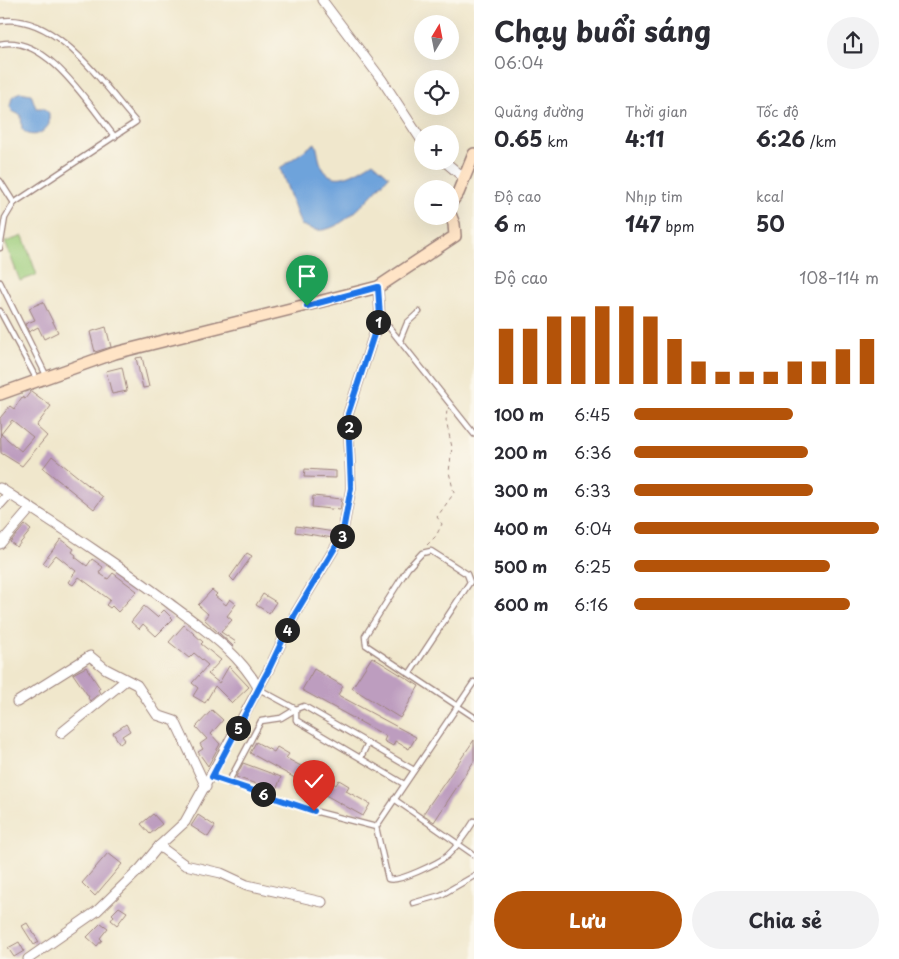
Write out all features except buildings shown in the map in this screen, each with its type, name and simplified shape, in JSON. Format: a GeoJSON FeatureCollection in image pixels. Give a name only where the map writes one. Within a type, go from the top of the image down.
{"type":"FeatureCollection","features":[{"type":"Feature","properties":{"kind":"street"},"geometry":{"type":"LineString","coordinates":[[322,0],[382,80],[414,129]]}},
{"type":"Feature","properties":{"kind":"street"},"geometry":{"type":"LineString","coordinates":[[459,190],[474,154]]}},
{"type":"Feature","properties":{"kind":"street"},"geometry":{"type":"LineString","coordinates":[[455,170],[463,177]]}},
{"type":"Feature","properties":{"kind":"street"},"geometry":{"type":"LineString","coordinates":[[0,394],[115,354],[378,287],[455,236],[454,225]]}},
{"type":"Feature","properties":{"kind":"street"},"geometry":{"type":"LineString","coordinates":[[28,959],[97,911],[159,846],[185,822],[212,777],[295,614],[342,536],[351,488],[348,414],[380,316],[378,287]]}},
{"type":"Feature","properties":{"kind":"street"},"geometry":{"type":"LineString","coordinates":[[0,488],[122,568],[215,637],[250,673],[258,689]]}},
{"type":"Feature","properties":{"kind":"street"},"geometry":{"type":"LineString","coordinates":[[0,504],[10,494]]}},
{"type":"Feature","properties":{"kind":"street"},"geometry":{"type":"LineString","coordinates":[[0,544],[31,508]]}},
{"type":"Feature","properties":{"kind":"street"},"geometry":{"type":"LineString","coordinates":[[17,702],[90,656],[103,667],[141,688],[157,715],[176,721],[206,787]]}},
{"type":"Feature","properties":{"kind":"street"},"geometry":{"type":"LineString","coordinates":[[61,733],[126,680]]}},
{"type":"Feature","properties":{"kind":"street"},"geometry":{"type":"LineString","coordinates":[[159,846],[185,865],[220,873],[247,886],[322,902]]}},
{"type":"Feature","properties":{"kind":"lane"},"geometry":{"type":"LineString","coordinates":[[0,21],[18,21],[35,25],[61,39],[136,122],[14,203],[5,218],[0,248]]}},
{"type":"Feature","properties":{"kind":"lane"},"geometry":{"type":"LineString","coordinates":[[0,44],[17,42],[30,46],[53,61],[115,137]]}},
{"type":"Feature","properties":{"kind":"lane"},"geometry":{"type":"LineString","coordinates":[[0,181],[14,203]]}},
{"type":"Feature","properties":{"kind":"lane"},"geometry":{"type":"LineString","coordinates":[[0,214],[5,218]]}},
{"type":"Feature","properties":{"kind":"lane"},"geometry":{"type":"LineString","coordinates":[[0,282],[26,335],[42,379]]}},
{"type":"Feature","properties":{"kind":"lane"},"geometry":{"type":"LineString","coordinates":[[12,306],[0,311],[15,340],[42,379]]}},
{"type":"Feature","properties":{"kind":"lane"},"geometry":{"type":"LineString","coordinates":[[400,340],[407,323],[419,312]]}},
{"type":"Feature","properties":{"kind":"lane"},"geometry":{"type":"LineString","coordinates":[[380,316],[474,434]]}},
{"type":"Feature","properties":{"kind":"lane"},"geometry":{"type":"LineString","coordinates":[[15,340],[26,335]]}},
{"type":"Feature","properties":{"kind":"lane"},"geometry":{"type":"LineString","coordinates":[[410,673],[470,582],[467,574],[431,551],[422,553],[408,568],[364,636],[366,645],[474,716]]}},
{"type":"Feature","properties":{"kind":"lane"},"geometry":{"type":"LineString","coordinates":[[474,682],[376,827],[388,879],[393,881],[445,858],[459,844],[474,822]]}},
{"type":"Feature","properties":{"kind":"lane"},"geometry":{"type":"LineString","coordinates":[[258,689],[296,709]]}},
{"type":"Feature","properties":{"kind":"lane"},"geometry":{"type":"LineString","coordinates":[[228,783],[262,720],[281,718],[304,706],[414,770]]}},
{"type":"Feature","properties":{"kind":"lane"},"geometry":{"type":"LineString","coordinates":[[296,709],[296,720],[404,784]]}},
{"type":"Feature","properties":{"kind":"lane"},"geometry":{"type":"LineString","coordinates":[[361,757],[368,744]]}},
{"type":"Feature","properties":{"kind":"lane"},"geometry":{"type":"LineString","coordinates":[[212,777],[314,811],[376,827]]}},
{"type":"Feature","properties":{"kind":"lane"},"geometry":{"type":"LineString","coordinates":[[394,799],[474,855]]}},
{"type":"Feature","properties":{"kind":"lane"},"geometry":{"type":"LineString","coordinates":[[412,903],[441,895],[474,876]]}},
{"type":"Feature","properties":{"kind":"path"},"geometry":{"type":"LineString","coordinates":[[422,553],[439,530],[442,524],[437,517],[454,493],[449,472],[452,447],[446,421],[448,401]]}},
{"type":"Feature","properties":{"kind":"green space"},"geometry":{"type":"Polygon","coordinates":[[[23,236],[37,275],[20,281],[5,242],[23,236]]]}},
{"type":"Feature","properties":{"kind":"water"},"geometry":{"type":"Polygon","coordinates":[[[20,92],[31,94],[36,108],[44,108],[49,113],[49,124],[40,133],[32,135],[25,132],[22,129],[21,115],[13,112],[10,106],[12,97],[20,92]]]}},
{"type":"Feature","properties":{"kind":"water"},"geometry":{"type":"Polygon","coordinates":[[[315,143],[324,171],[330,176],[344,177],[373,162],[389,176],[356,211],[336,226],[325,230],[315,230],[301,225],[280,168],[315,143]]]}},
{"type":"Feature","properties":{"kind":"route"},"geometry":{"type":"LineString","coordinates":[[307,306],[378,287],[380,316],[348,414],[351,488],[347,516],[342,536],[295,614],[268,671],[212,777],[314,811]]}}]}
